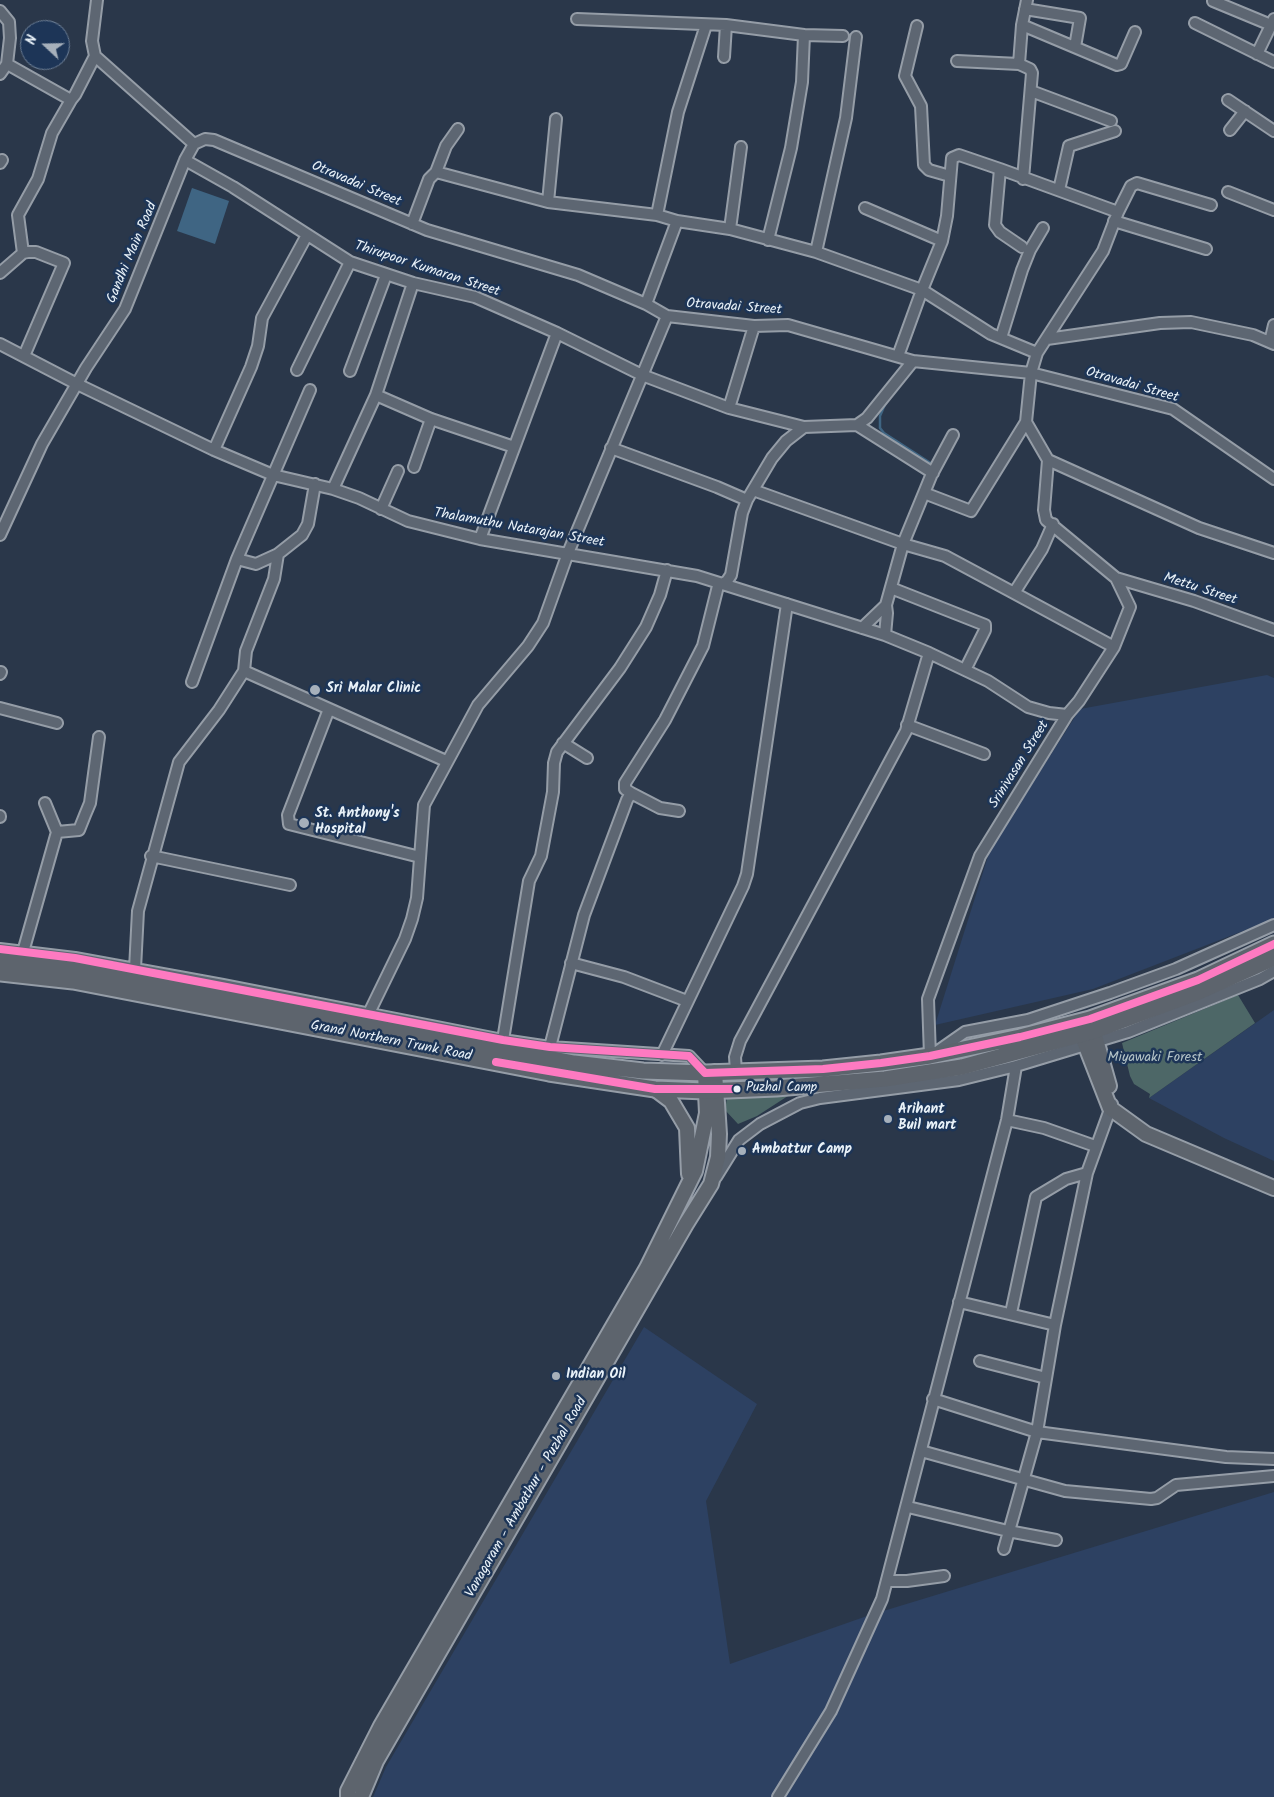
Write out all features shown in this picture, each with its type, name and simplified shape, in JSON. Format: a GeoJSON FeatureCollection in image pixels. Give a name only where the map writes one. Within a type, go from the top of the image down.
{"type":"FeatureCollection","features":[{"type":"Feature","properties":{"kind":"highway","name":"Grand Northern Trunk Road"},"geometry":{"type":"LineString","coordinates":[[0,960],[78,968],[574,1063],[643,1071],[710,1072],[823,1069],[930,1056],[1087,1032],[1274,944]]}},
{"type":"Feature","properties":{"kind":"highway","name":"Grand Northern Trunk Road"},"geometry":{"type":"LineString","coordinates":[[0,973],[82,982],[549,1072],[655,1089],[711,1090],[885,1079],[962,1067],[1087,1032],[1199,992],[1274,958]]}},
{"type":"Feature","properties":{"kind":"main road"},"geometry":{"type":"LineString","coordinates":[[1087,1032],[1112,1104],[1146,1134],[1274,1188]]}},
{"type":"Feature","properties":{"kind":"main road"},"geometry":{"type":"LineString","coordinates":[[710,1072],[711,1090],[719,1134],[718,1157],[712,1184]]}},
{"type":"Feature","properties":{"kind":"main road"},"geometry":{"type":"LineString","coordinates":[[655,1089],[671,1101],[687,1128],[689,1154],[686,1188]]}},
{"type":"Feature","properties":{"kind":"main road"},"geometry":{"type":"LineString","coordinates":[[348,1797],[348,1791],[381,1726],[647,1268],[695,1171],[711,1090]]}},
{"type":"Feature","properties":{"kind":"main road"},"geometry":{"type":"LineString","coordinates":[[1112,1104],[1151,1127],[1274,1179]]}},
{"type":"Feature","properties":{"kind":"main road","name":"Vanagaram - Ambathur - Puzhal Road"},"geometry":{"type":"LineString","coordinates":[[361,1797],[376,1761],[686,1224],[712,1184]]}},
{"type":"Feature","properties":{"kind":"street"},"geometry":{"type":"LineString","coordinates":[[97,0],[92,41],[95,56],[194,144]]}},
{"type":"Feature","properties":{"kind":"street"},"geometry":{"type":"LineString","coordinates":[[1213,1],[1272,22],[1257,54]]}},
{"type":"Feature","properties":{"kind":"street"},"geometry":{"type":"LineString","coordinates":[[1019,64],[1022,25],[1026,4],[1080,18],[1075,47]]}},
{"type":"Feature","properties":{"kind":"street"},"geometry":{"type":"LineString","coordinates":[[0,11],[10,22],[8,64],[0,74]]}},
{"type":"Feature","properties":{"kind":"street"},"geometry":{"type":"LineString","coordinates":[[577,19],[726,25],[804,34],[843,36]]}},
{"type":"Feature","properties":{"kind":"street"},"geometry":{"type":"LineString","coordinates":[[1195,23],[1274,62]]}},
{"type":"Feature","properties":{"kind":"street"},"geometry":{"type":"LineString","coordinates":[[657,215],[678,112],[706,24]]}},
{"type":"Feature","properties":{"kind":"street"},"geometry":{"type":"LineString","coordinates":[[724,57],[726,25]]}},
{"type":"Feature","properties":{"kind":"street"},"geometry":{"type":"LineString","coordinates":[[1022,25],[1119,65],[1134,32]]}},
{"type":"Feature","properties":{"kind":"street"},"geometry":{"type":"LineString","coordinates":[[918,26],[905,76],[921,106],[924,165],[930,170],[950,176]]}},
{"type":"Feature","properties":{"kind":"street"},"geometry":{"type":"LineString","coordinates":[[768,240],[791,148],[802,82],[804,34]]}},
{"type":"Feature","properties":{"kind":"street"},"geometry":{"type":"LineString","coordinates":[[816,252],[846,118],[856,37]]}},
{"type":"Feature","properties":{"kind":"street"},"geometry":{"type":"LineString","coordinates":[[23,253],[18,215],[38,179],[52,133],[70,100],[76,95],[95,56]]}},
{"type":"Feature","properties":{"kind":"street"},"geometry":{"type":"LineString","coordinates":[[957,61],[1019,64],[1030,69],[1032,73],[1031,91],[1023,179]]}},
{"type":"Feature","properties":{"kind":"street"},"geometry":{"type":"LineString","coordinates":[[8,64],[70,100]]}},
{"type":"Feature","properties":{"kind":"street"},"geometry":{"type":"LineString","coordinates":[[1031,91],[1113,126],[1069,146],[1059,190]]}},
{"type":"Feature","properties":{"kind":"street"},"geometry":{"type":"LineString","coordinates":[[1228,100],[1274,131]]}},
{"type":"Feature","properties":{"kind":"street"},"geometry":{"type":"LineString","coordinates":[[1230,130],[1245,111]]}},
{"type":"Feature","properties":{"kind":"street"},"geometry":{"type":"LineString","coordinates":[[548,202],[556,119]]}},
{"type":"Feature","properties":{"kind":"street"},"geometry":{"type":"LineString","coordinates":[[412,224],[429,179],[436,172],[446,146],[458,129]]}},
{"type":"Feature","properties":{"kind":"street","name":"Otravadai Street"},"geometry":{"type":"LineString","coordinates":[[194,144],[201,140],[214,140],[412,224],[578,274],[646,304],[667,316],[754,326],[788,325],[913,361],[1031,373],[1172,409],[1274,479]]}},
{"type":"Feature","properties":{"kind":"street","name":"Gandhi Main Road"},"geometry":{"type":"LineString","coordinates":[[0,535],[42,444],[77,384],[126,309],[185,160],[194,144]]}},
{"type":"Feature","properties":{"kind":"street"},"geometry":{"type":"LineString","coordinates":[[730,229],[741,147]]}},
{"type":"Feature","properties":{"kind":"street"},"geometry":{"type":"LineString","coordinates":[[898,356],[942,241],[947,216],[951,162],[955,155],[1059,190],[1116,216],[1206,249]]}},
{"type":"Feature","properties":{"kind":"street","name":"Thirupoor Kumaran Street"},"geometry":{"type":"LineString","coordinates":[[185,160],[232,187],[350,262],[413,283],[475,298],[557,333],[642,375],[729,408],[804,427],[858,424]]}},
{"type":"Feature","properties":{"kind":"street"},"geometry":{"type":"LineString","coordinates":[[1000,169],[995,226],[1022,248]]}},
{"type":"Feature","properties":{"kind":"street"},"geometry":{"type":"LineString","coordinates":[[436,172],[548,202],[657,215],[730,229],[816,252],[922,290],[1001,338],[1037,353]]}},
{"type":"Feature","properties":{"kind":"street"},"geometry":{"type":"LineString","coordinates":[[924,493],[972,511],[1026,422],[1031,373],[1037,353],[1103,251],[1116,216],[1131,186],[1137,183],[1211,205]]}},
{"type":"Feature","properties":{"kind":"street"},"geometry":{"type":"LineString","coordinates":[[1228,192],[1274,210]]}},
{"type":"Feature","properties":{"kind":"street"},"geometry":{"type":"LineString","coordinates":[[864,208],[942,241]]}},
{"type":"Feature","properties":{"kind":"street"},"geometry":{"type":"LineString","coordinates":[[646,304],[677,220]]}},
{"type":"Feature","properties":{"kind":"street"},"geometry":{"type":"LineString","coordinates":[[1001,338],[1022,270],[1030,250],[1043,228]]}},
{"type":"Feature","properties":{"kind":"street"},"geometry":{"type":"LineString","coordinates":[[214,450],[251,367],[258,346],[262,318],[307,235]]}},
{"type":"Feature","properties":{"kind":"street"},"geometry":{"type":"LineString","coordinates":[[0,274],[23,253],[36,252],[64,262],[24,356]]}},
{"type":"Feature","properties":{"kind":"street"},"geometry":{"type":"LineString","coordinates":[[297,370],[350,262]]}},
{"type":"Feature","properties":{"kind":"street"},"geometry":{"type":"LineString","coordinates":[[350,371],[386,275]]}},
{"type":"Feature","properties":{"kind":"street"},"geometry":{"type":"LineString","coordinates":[[333,489],[376,395],[413,283]]}},
{"type":"Feature","properties":{"kind":"street"},"geometry":{"type":"LineString","coordinates":[[369,1013],[405,939],[412,920],[417,898],[424,805],[446,761],[478,705],[528,646],[543,623],[568,553],[667,316]]}},
{"type":"Feature","properties":{"kind":"street"},"geometry":{"type":"LineString","coordinates":[[1046,340],[1160,323],[1191,322],[1253,336],[1272,343],[1274,325]]}},
{"type":"Feature","properties":{"kind":"street"},"geometry":{"type":"LineString","coordinates":[[729,408],[754,326]]}},
{"type":"Feature","properties":{"kind":"street"},"geometry":{"type":"LineString","coordinates":[[480,539],[557,333]]}},
{"type":"Feature","properties":{"kind":"street","name":"Thalamuthu Natarajan Street"},"geometry":{"type":"LineString","coordinates":[[0,344],[77,384],[214,450],[273,474],[333,489],[425,526],[480,539],[667,570],[722,584],[885,635],[930,653],[965,670],[1028,706],[1049,714],[1067,715]]}},
{"type":"Feature","properties":{"kind":"street"},"geometry":{"type":"LineString","coordinates":[[913,361],[867,418],[858,424],[933,473]]}},
{"type":"Feature","properties":{"kind":"street"},"geometry":{"type":"LineString","coordinates":[[192,682],[237,559],[310,390]]}},
{"type":"Feature","properties":{"kind":"street"},"geometry":{"type":"LineString","coordinates":[[376,395],[431,418],[514,447]]}},
{"type":"Feature","properties":{"kind":"street"},"geometry":{"type":"LineString","coordinates":[[414,467],[431,418]]}},
{"type":"Feature","properties":{"kind":"street"},"geometry":{"type":"LineString","coordinates":[[1014,593],[1042,549],[1053,524],[1046,520],[1044,510],[1048,460],[1026,422]]}},
{"type":"Feature","properties":{"kind":"street"},"geometry":{"type":"LineString","coordinates":[[679,812],[660,808],[625,790],[625,783],[665,720],[703,646],[718,586],[731,575],[742,513],[747,500],[786,440],[804,427]]}},
{"type":"Feature","properties":{"kind":"street"},"geometry":{"type":"LineString","coordinates":[[885,635],[886,605],[903,544],[933,473],[953,435]]}},
{"type":"Feature","properties":{"kind":"street"},"geometry":{"type":"LineString","coordinates":[[611,448],[747,500]]}},
{"type":"Feature","properties":{"kind":"street"},"geometry":{"type":"LineString","coordinates":[[1048,460],[1199,528],[1274,553]]}},
{"type":"Feature","properties":{"kind":"street"},"geometry":{"type":"LineString","coordinates":[[381,509],[398,471]]}},
{"type":"Feature","properties":{"kind":"street"},"geometry":{"type":"LineString","coordinates":[[237,559],[256,564],[278,554],[302,534],[308,524],[315,484]]}},
{"type":"Feature","properties":{"kind":"street"},"geometry":{"type":"LineString","coordinates":[[753,490],[903,544],[945,556],[1114,647]]}},
{"type":"Feature","properties":{"kind":"street","name":"Srinivasan Street"},"geometry":{"type":"LineString","coordinates":[[930,1056],[928,999],[980,856],[1067,715],[1079,701],[1114,647],[1130,607],[1116,578],[1053,524]]}},
{"type":"Feature","properties":{"kind":"street"},"geometry":{"type":"LineString","coordinates":[[135,969],[138,911],[151,856],[179,762],[219,710],[244,671],[246,651],[274,579],[278,554]]}},
{"type":"Feature","properties":{"kind":"street"},"geometry":{"type":"LineString","coordinates":[[503,1040],[529,882],[540,856],[553,792],[554,763],[557,752],[620,668],[646,627],[660,596],[667,570]]}},
{"type":"Feature","properties":{"kind":"street","name":"Mettu Street"},"geometry":{"type":"LineString","coordinates":[[1116,578],[1194,601],[1274,630]]}},
{"type":"Feature","properties":{"kind":"street"},"geometry":{"type":"LineString","coordinates":[[891,588],[984,625],[985,630],[965,670]]}},
{"type":"Feature","properties":{"kind":"street"},"geometry":{"type":"LineString","coordinates":[[662,1055],[747,874],[787,604]]}},
{"type":"Feature","properties":{"kind":"street"},"geometry":{"type":"LineString","coordinates":[[862,628],[886,605]]}},
{"type":"Feature","properties":{"kind":"street"},"geometry":{"type":"LineString","coordinates":[[736,1071],[735,1058],[740,1041],[864,810],[907,725],[930,653]]}},
{"type":"Feature","properties":{"kind":"street"},"geometry":{"type":"LineString","coordinates":[[244,671],[446,761]]}},
{"type":"Feature","properties":{"kind":"street"},"geometry":{"type":"LineString","coordinates":[[0,708],[57,723]]}},
{"type":"Feature","properties":{"kind":"street"},"geometry":{"type":"LineString","coordinates":[[329,709],[288,815],[289,824],[420,857]]}},
{"type":"Feature","properties":{"kind":"street"},"geometry":{"type":"LineString","coordinates":[[907,725],[984,754]]}},
{"type":"Feature","properties":{"kind":"street"},"geometry":{"type":"LineString","coordinates":[[57,832],[76,832],[81,827],[90,802],[99,737]]}},
{"type":"Feature","properties":{"kind":"street"},"geometry":{"type":"LineString","coordinates":[[563,743],[587,758]]}},
{"type":"Feature","properties":{"kind":"street"},"geometry":{"type":"LineString","coordinates":[[550,1047],[584,915],[602,862],[631,793]]}},
{"type":"Feature","properties":{"kind":"street"},"geometry":{"type":"LineString","coordinates":[[23,952],[57,832],[45,803]]}},
{"type":"Feature","properties":{"kind":"street"},"geometry":{"type":"LineString","coordinates":[[151,856],[290,885]]}},
{"type":"Feature","properties":{"kind":"street"},"geometry":{"type":"LineString","coordinates":[[930,1056],[964,1032],[1028,1020],[1118,990],[1176,969],[1274,924]]}},
{"type":"Feature","properties":{"kind":"street"},"geometry":{"type":"LineString","coordinates":[[0,949],[135,969],[503,1040],[550,1047],[689,1056],[710,1072]]}},
{"type":"Feature","properties":{"kind":"street"},"geometry":{"type":"LineString","coordinates":[[571,963],[624,977],[687,1001]]}},
{"type":"Feature","properties":{"kind":"street","name":"Vanagaram - Ambathur - Puzhal Road"},"geometry":{"type":"LineString","coordinates":[[712,1184],[739,1140],[760,1124],[800,1103],[820,1098],[959,1080],[1016,1066],[1087,1032],[1128,1032],[1260,979],[1274,971]]}},
{"type":"Feature","properties":{"kind":"street"},"geometry":{"type":"LineString","coordinates":[[778,1797],[831,1711],[882,1599],[908,1507],[933,1399],[1007,1120],[1016,1066]]}},
{"type":"Feature","properties":{"kind":"street"},"geometry":{"type":"LineString","coordinates":[[1004,1550],[1037,1432],[1055,1325],[1087,1173],[1095,1146],[1112,1104]]}},
{"type":"Feature","properties":{"kind":"street"},"geometry":{"type":"LineString","coordinates":[[1007,1120],[1044,1128],[1095,1146]]}},
{"type":"Feature","properties":{"kind":"street"},"geometry":{"type":"LineString","coordinates":[[1011,1313],[1036,1197],[1066,1179],[1087,1173]]}},
{"type":"Feature","properties":{"kind":"street"},"geometry":{"type":"LineString","coordinates":[[959,1302],[1055,1325]]}},
{"type":"Feature","properties":{"kind":"street"},"geometry":{"type":"LineString","coordinates":[[980,1361],[1046,1378]]}},
{"type":"Feature","properties":{"kind":"street"},"geometry":{"type":"LineString","coordinates":[[933,1399],[1037,1432],[1226,1457],[1274,1459]]}},
{"type":"Feature","properties":{"kind":"street"},"geometry":{"type":"LineString","coordinates":[[921,1451],[1024,1482],[1065,1491],[1151,1499],[1157,1498],[1176,1485],[1274,1476]]}},
{"type":"Feature","properties":{"kind":"street"},"geometry":{"type":"LineString","coordinates":[[908,1507],[1008,1531],[1056,1540]]}},
{"type":"Feature","properties":{"kind":"street"},"geometry":{"type":"LineString","coordinates":[[887,1581],[907,1581],[944,1576]]}},
{"type":"Feature","properties":{"kind":"shaded area"},"geometry":{"type":"Polygon","coordinates":[[[192,188],[229,201],[215,244],[177,231],[192,188]]]}},
{"type":"Feature","properties":{"kind":"shaded area"},"geometry":{"type":"Polygon","coordinates":[[[1267,675],[1274,678],[1274,919],[1093,989],[935,1025],[990,850],[1080,709],[1267,675]]]}},
{"type":"Feature","properties":{"kind":"shaded area"},"geometry":{"type":"Polygon","coordinates":[[[1274,1010],[1274,1161],[1224,1138],[1149,1098],[1274,1010]]]}},
{"type":"Feature","properties":{"kind":"shaded area"},"geometry":{"type":"Polygon","coordinates":[[[644,1327],[757,1404],[706,1501],[730,1664],[867,1616],[1274,1492],[1274,1797],[373,1797],[386,1767],[644,1327]]]}},
{"type":"Feature","properties":{"kind":"green space","name":"Miyawaki Forest"},"geometry":{"type":"Polygon","coordinates":[[[1238,995],[1255,1023],[1149,1098],[1150,1094],[1134,1084],[1130,1076],[1122,1043],[1238,995]]]}},
{"type":"Feature","properties":{"kind":"green space"},"geometry":{"type":"Polygon","coordinates":[[[791,1094],[757,1116],[738,1124],[725,1110],[727,1098],[791,1094]]]}},
{"type":"Feature","properties":{"kind":"waterway"},"geometry":{"type":"LineString","coordinates":[[886,402],[880,416],[880,428],[884,433],[932,464]]}},
{"type":"Feature","properties":{"kind":"transit line"},"geometry":{"type":"LineString","coordinates":[[0,949],[75,958],[503,1040],[550,1047],[689,1056],[705,1073],[823,1069],[881,1063],[930,1056],[1020,1037],[1090,1019],[1198,980],[1274,944]]}},
{"type":"Feature","properties":{"kind":"transit line"},"geometry":{"type":"LineString","coordinates":[[496,1062],[655,1089],[737,1089]]}},
{"type":"Feature","properties":{"kind":"place","name":"Sri Malar Clinic"},"geometry":{"type":"Point","coordinates":[315,690]}},
{"type":"Feature","properties":{"kind":"place","name":"St. Anthony's Hospital"},"geometry":{"type":"Point","coordinates":[304,823]}},
{"type":"Feature","properties":{"kind":"place","name":"Puzhal Camp"},"geometry":{"type":"Point","coordinates":[737,1089]}},
{"type":"Feature","properties":{"kind":"place","name":"Arihant Buil mart"},"geometry":{"type":"Point","coordinates":[888,1119]}},
{"type":"Feature","properties":{"kind":"place","name":"Ambattur Camp"},"geometry":{"type":"Point","coordinates":[742,1151]}},
{"type":"Feature","properties":{"kind":"place","name":"Indian Oil"},"geometry":{"type":"Point","coordinates":[556,1376]}}]}
